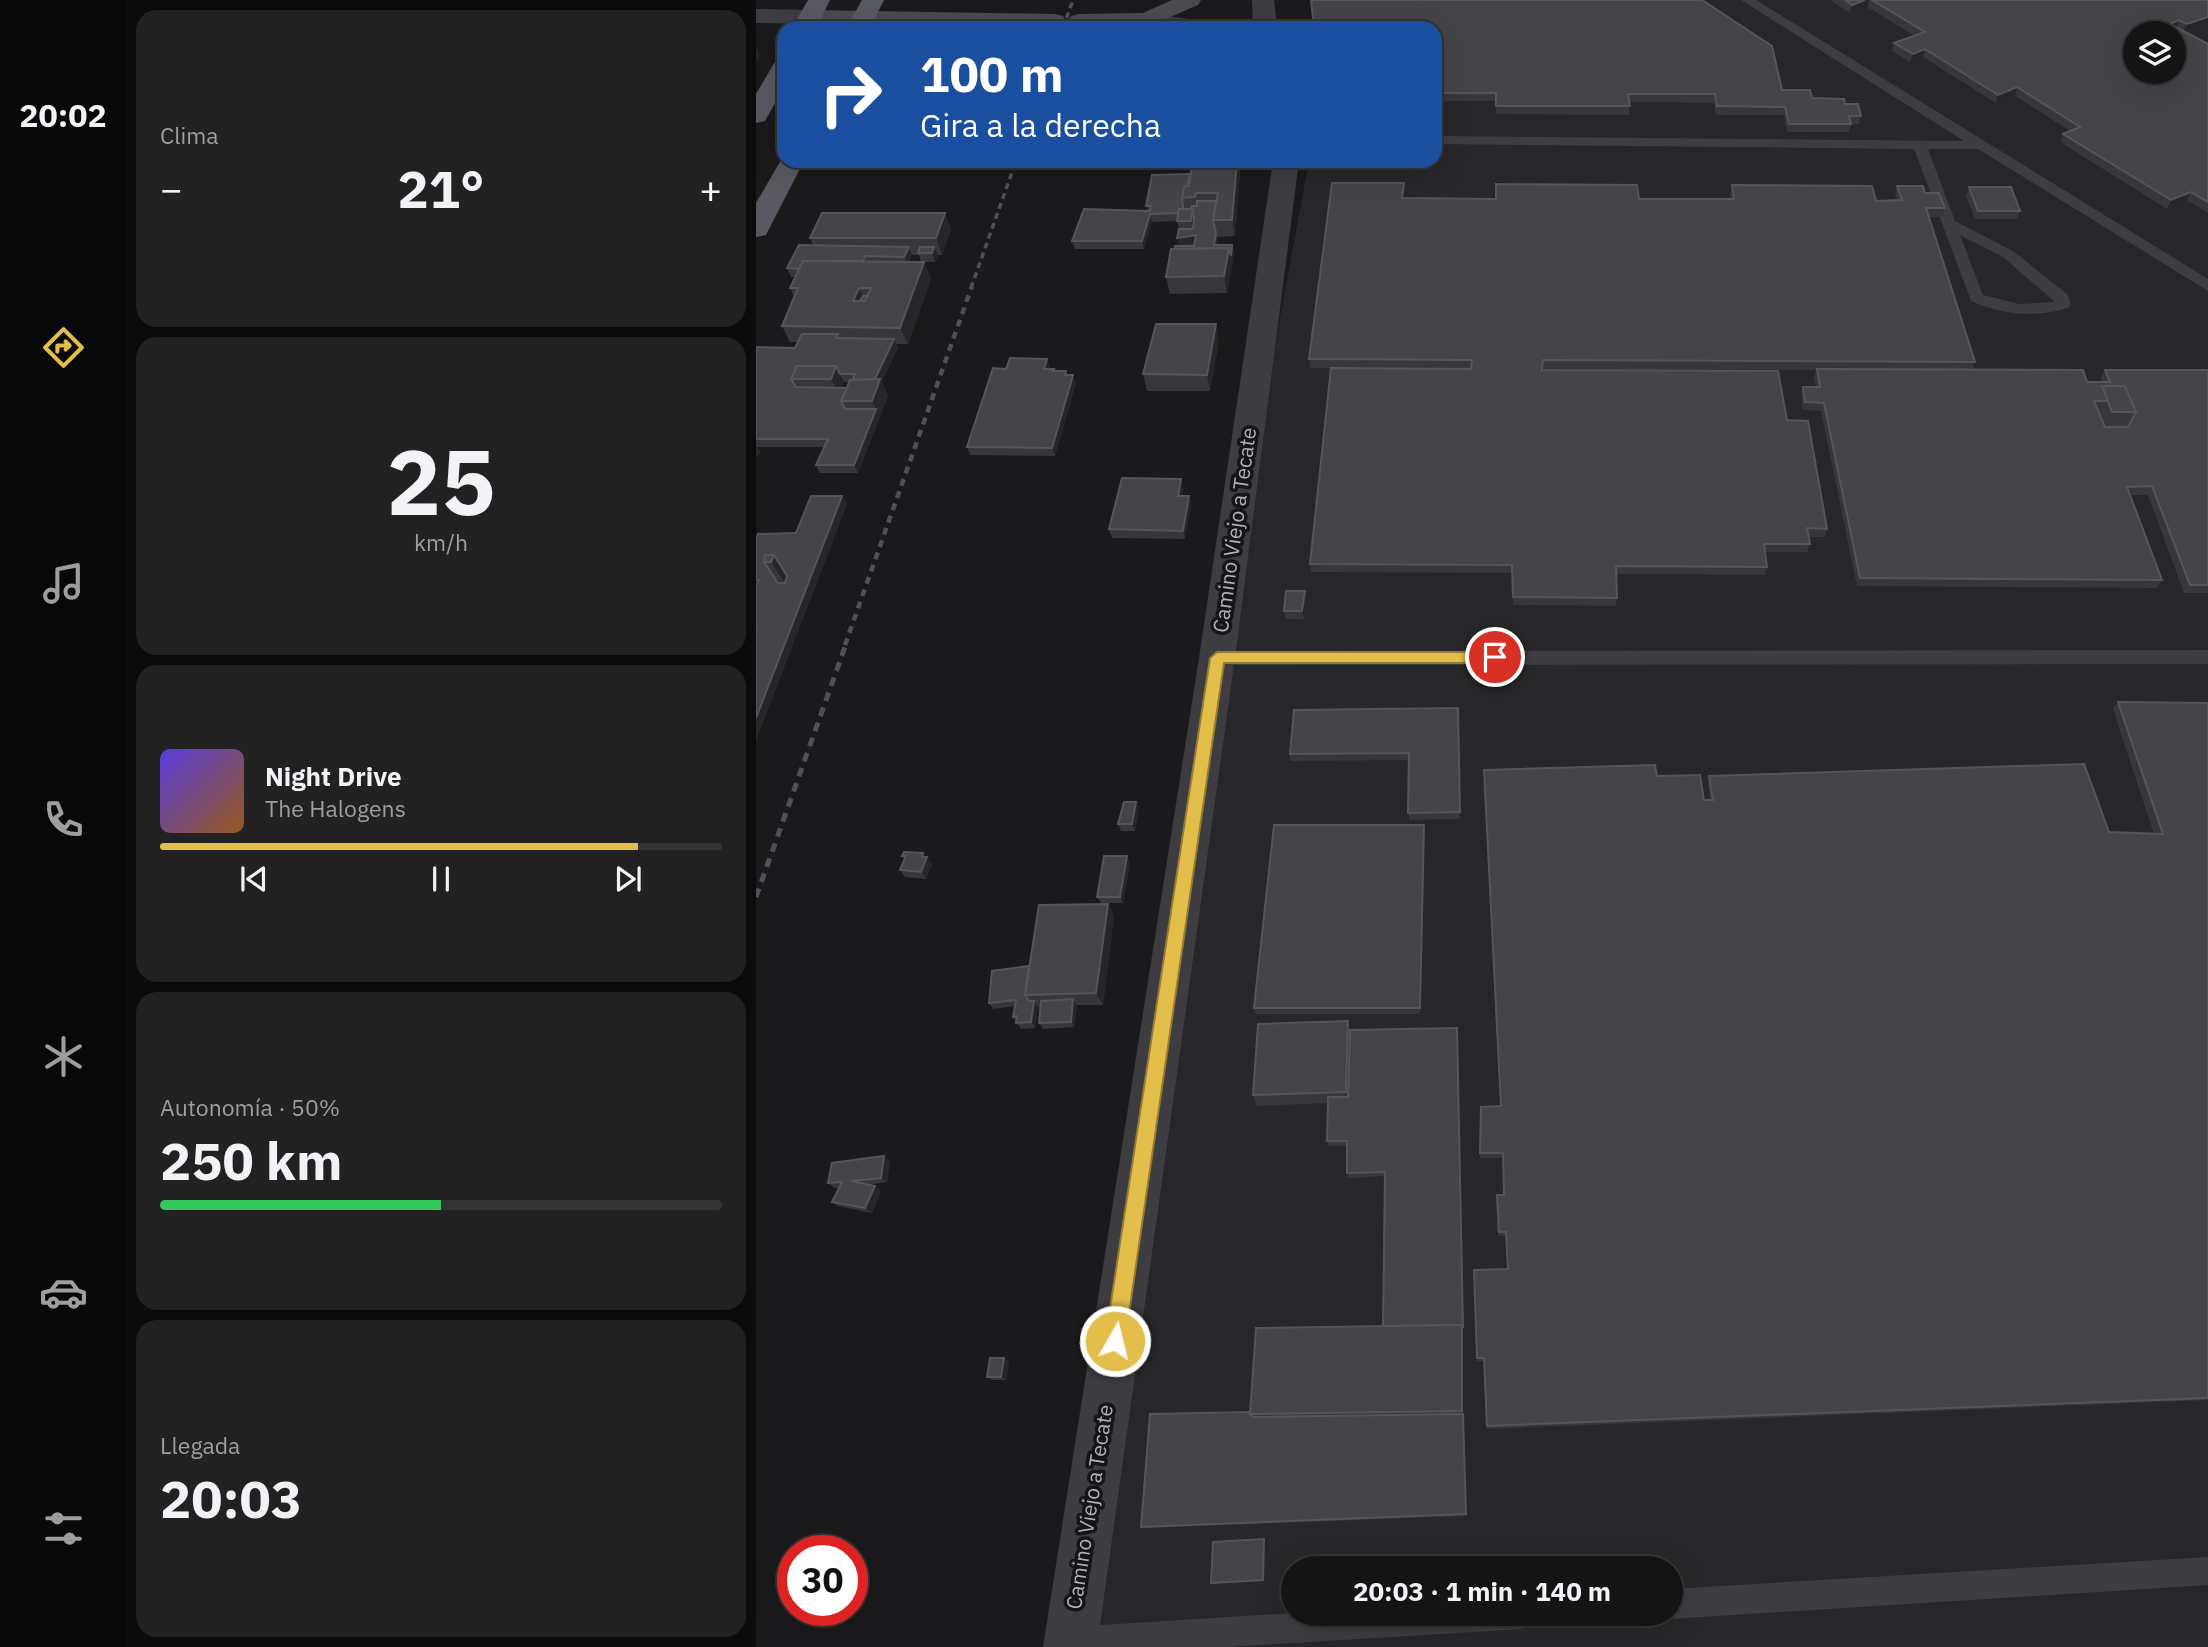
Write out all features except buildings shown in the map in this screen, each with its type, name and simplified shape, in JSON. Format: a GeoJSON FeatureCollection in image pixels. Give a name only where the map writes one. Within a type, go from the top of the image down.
{"type":"FeatureCollection","features":[{"type":"Feature","properties":{"kind":"main road"},"geometry":{"type":"LineString","coordinates":[[756,116],[777,78]]}},
{"type":"Feature","properties":{"kind":"main road"},"geometry":{"type":"LineString","coordinates":[[756,229],[787,168]]}},
{"type":"Feature","properties":{"kind":"street"},"geometry":{"type":"LineString","coordinates":[[1147,20],[1190,0]]}},
{"type":"Feature","properties":{"kind":"street"},"geometry":{"type":"LineString","coordinates":[[1263,0],[1264,21]]}},
{"type":"Feature","properties":{"kind":"street"},"geometry":{"type":"LineString","coordinates":[[756,16],[865,15],[1055,21]]}},
{"type":"Feature","properties":{"kind":"street"},"geometry":{"type":"LineString","coordinates":[[1079,21],[1154,21]]}},
{"type":"Feature","properties":{"kind":"street","name":"Camino Viejo a Tecate"},"geometry":{"type":"LineString","coordinates":[[1070,1644],[1217,658],[1285,168]]}},
{"type":"Feature","properties":{"kind":"lane"},"geometry":{"type":"LineString","coordinates":[[1747,0],[2208,286]]}},
{"type":"Feature","properties":{"kind":"lane"},"geometry":{"type":"LineString","coordinates":[[1442,140],[1980,145]]}},
{"type":"Feature","properties":{"kind":"lane"},"geometry":{"type":"LineString","coordinates":[[1919,144],[1976,298],[2000,308],[2054,309],[2063,305],[2063,298],[2008,254],[1949,224]]}},
{"type":"Feature","properties":{"kind":"lane"},"geometry":{"type":"LineString","coordinates":[[1217,658],[2208,657]]}},
{"type":"Feature","properties":{"kind":"lane"},"geometry":{"type":"LineString","coordinates":[[1683,1603],[2208,1571]]}},
{"type":"Feature","properties":{"kind":"lane"},"geometry":{"type":"LineString","coordinates":[[1070,1644],[1341,1626]]}},
{"type":"Feature","properties":{"kind":"shaded area"},"geometry":{"type":"Polygon","coordinates":[[[1339,0],[2208,0],[2208,1647],[1085,1647],[1217,658],[1308,168],[1442,168],[1442,21],[1411,21],[1339,0]]]}},
{"type":"Feature","properties":{"kind":"railway"},"geometry":{"type":"LineString","coordinates":[[1066,21],[1073,0]]}},
{"type":"Feature","properties":{"kind":"railway"},"geometry":{"type":"LineString","coordinates":[[971,288],[1014,168]]}},
{"type":"Feature","properties":{"kind":"railway"},"geometry":{"type":"LineString","coordinates":[[845,645],[972,286]]}},
{"type":"Feature","properties":{"kind":"railway"},"geometry":{"type":"LineString","coordinates":[[756,897],[846,644]]}},
{"type":"Feature","properties":{"kind":"route"},"geometry":{"type":"LineString","coordinates":[[1115,1341],[1217,658],[1495,657]]}}]}
